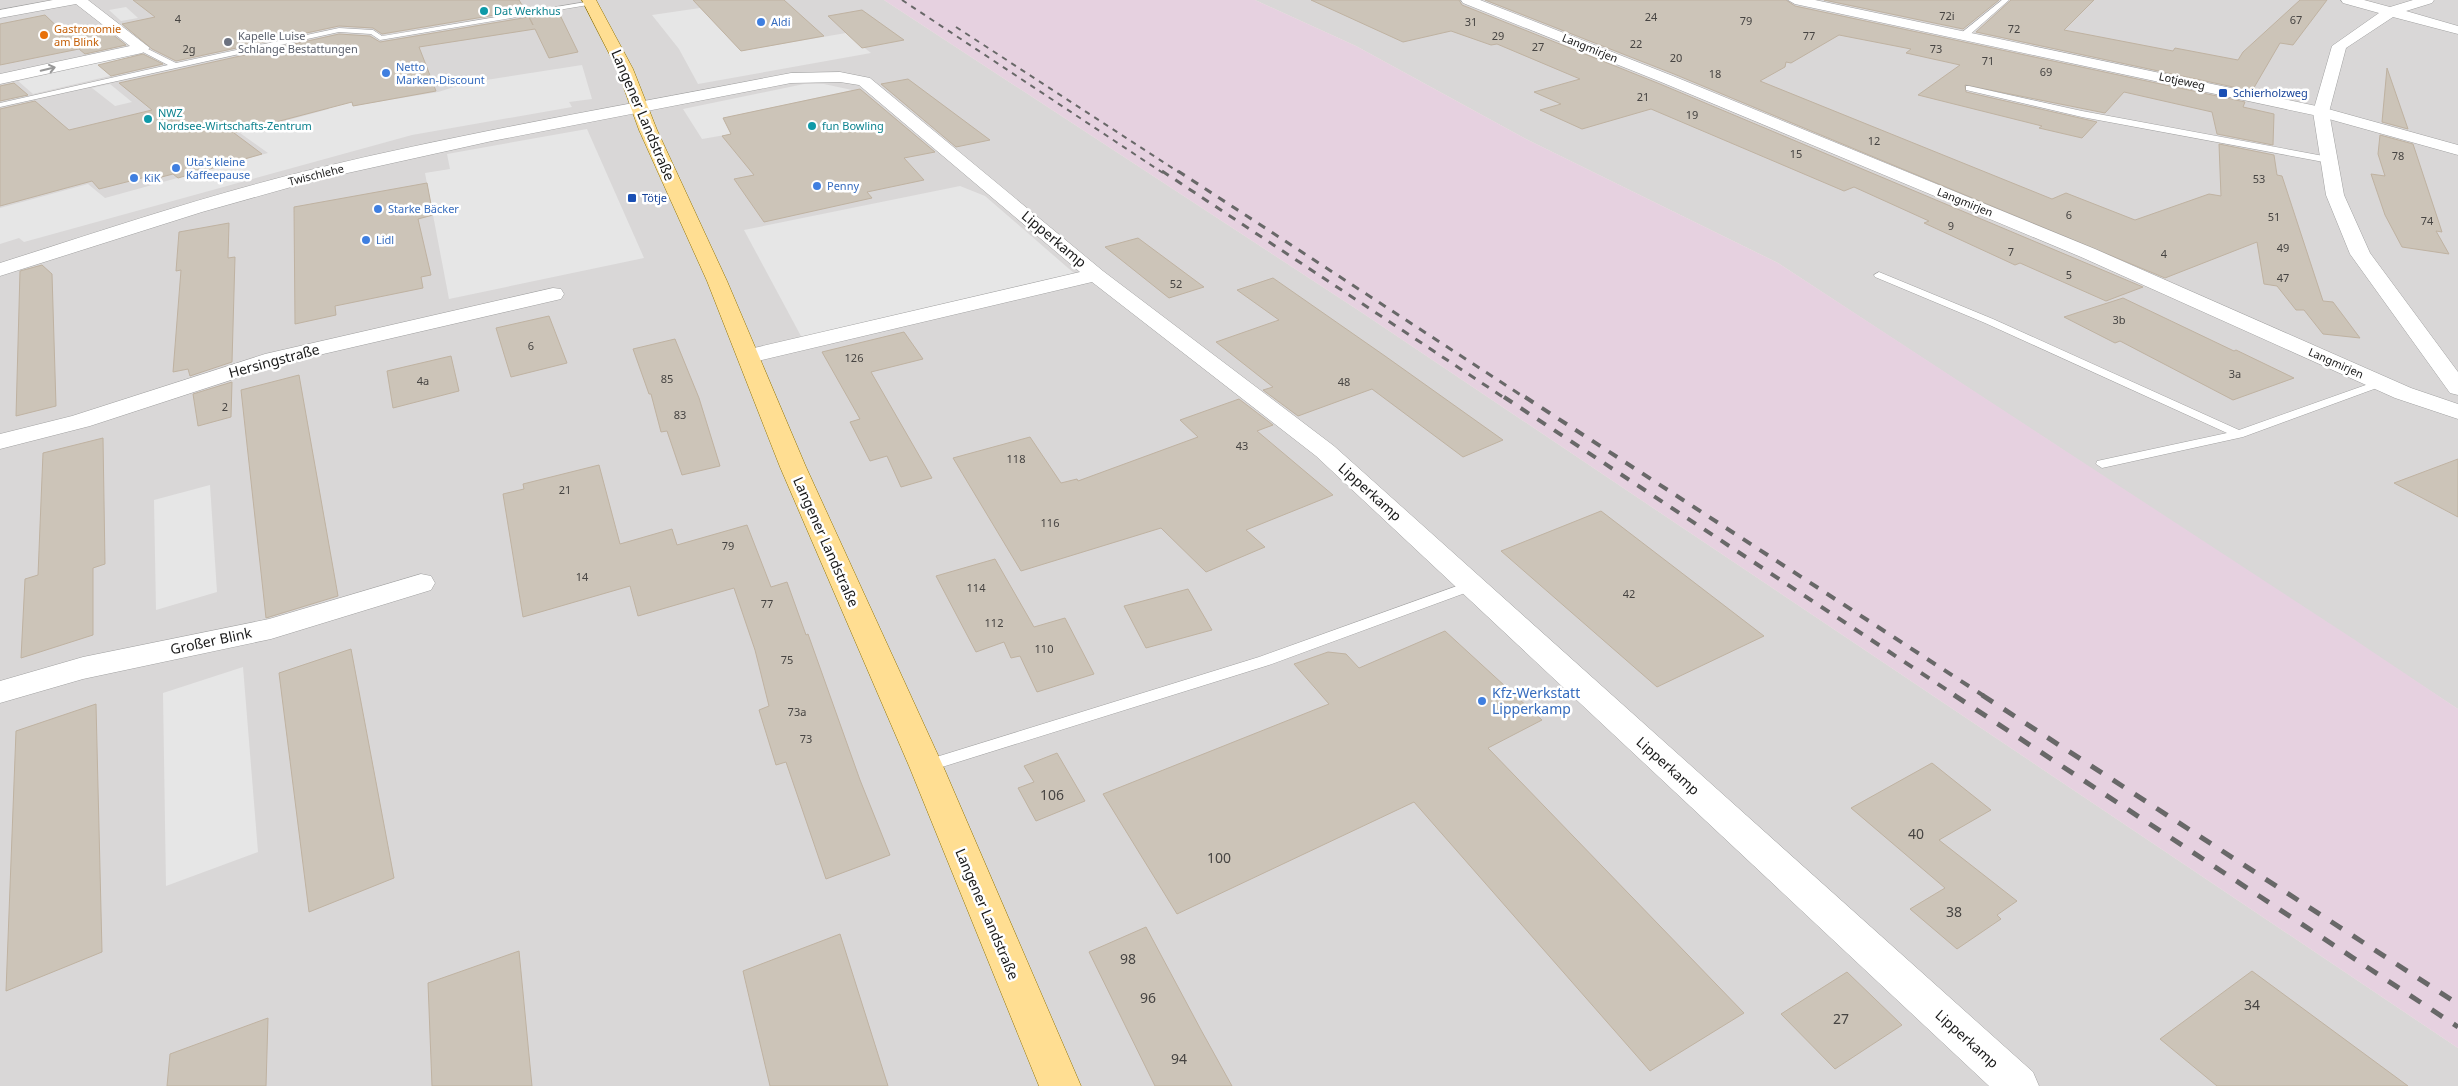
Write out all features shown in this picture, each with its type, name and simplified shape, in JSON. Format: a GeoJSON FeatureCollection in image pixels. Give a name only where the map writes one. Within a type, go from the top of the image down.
{"type":"FeatureCollection","features":[{"type":"Feature","properties":{"kind":"main road","name":"Langener Landstraße"},"geometry":{"type":"LineString","coordinates":[[590,2],[625,69],[640,108],[748,356],[793,467],[926,766],[1060,1086]]}},
{"type":"Feature","properties":{"kind":"street"},"geometry":{"type":"LineString","coordinates":[[0,14],[37,3],[77,0],[142,48]]}},
{"type":"Feature","properties":{"kind":"street","name":"Langmirjen"},"geometry":{"type":"LineString","coordinates":[[1473,0],[2088,253],[2380,383],[2458,412]]}},
{"type":"Feature","properties":{"kind":"street","name":"Lotjeweg"},"geometry":{"type":"LineString","coordinates":[[1796,0],[2114,66],[2321,112],[2458,150]]}},
{"type":"Feature","properties":{"kind":"street"},"geometry":{"type":"LineString","coordinates":[[2348,0],[2458,30]]}},
{"type":"Feature","properties":{"kind":"street"},"geometry":{"type":"LineString","coordinates":[[2427,0],[2390,12],[2339,46],[2321,112],[2335,195],[2360,254],[2458,388]]}},
{"type":"Feature","properties":{"kind":"street"},"geometry":{"type":"LineString","coordinates":[[0,79],[142,48]]}},
{"type":"Feature","properties":{"kind":"street","name":"Lipperkamp"},"geometry":{"type":"LineString","coordinates":[[640,108],[791,78],[833,77],[864,81],[1096,275],[1325,451],[2018,1086]]}},
{"type":"Feature","properties":{"kind":"street","name":"Twischlehe"},"geometry":{"type":"LineString","coordinates":[[0,270],[158,218],[311,176],[395,156],[640,108]]}},
{"type":"Feature","properties":{"kind":"street"},"geometry":{"type":"LineString","coordinates":[[748,356],[1096,275]]}},
{"type":"Feature","properties":{"kind":"street","name":"Hersingstraße"},"geometry":{"type":"LineString","coordinates":[[0,442],[81,421],[273,359],[553,294]]}},
{"type":"Feature","properties":{"kind":"street","name":"Großer Blink"},"geometry":{"type":"LineString","coordinates":[[0,692],[83,668],[271,628],[421,583]]}},
{"type":"Feature","properties":{"kind":"lane"},"geometry":{"type":"LineString","coordinates":[[1963,36],[2006,0]]}},
{"type":"Feature","properties":{"kind":"lane"},"geometry":{"type":"LineString","coordinates":[[0,106],[324,32],[357,29],[373,32],[380,38],[590,2]]}},
{"type":"Feature","properties":{"kind":"lane"},"geometry":{"type":"LineString","coordinates":[[142,48],[175,66]]}},
{"type":"Feature","properties":{"kind":"lane"},"geometry":{"type":"LineString","coordinates":[[1969,88],[2082,114],[2329,160]]}},
{"type":"Feature","properties":{"kind":"lane"},"geometry":{"type":"LineString","coordinates":[[1878,275],[1989,321],[2239,434]]}},
{"type":"Feature","properties":{"kind":"lane"},"geometry":{"type":"LineString","coordinates":[[2102,464],[2239,434],[2380,383]]}},
{"type":"Feature","properties":{"kind":"lane"},"geometry":{"type":"LineString","coordinates":[[926,766],[1264,661],[1471,586]]}},
{"type":"Feature","properties":{"kind":"shaded area"},"geometry":{"type":"Polygon","coordinates":[[[0,0],[884,0],[1361,312],[2458,1048],[2458,1086],[0,1086],[0,0]]]}},
{"type":"Feature","properties":{"kind":"shaded area"},"geometry":{"type":"Polygon","coordinates":[[[884,0],[1255,0],[1356,46],[1526,139],[1778,263],[2355,640],[2458,709],[2458,1048],[1361,312],[884,0]]]}},
{"type":"Feature","properties":{"kind":"shaded area"},"geometry":{"type":"Polygon","coordinates":[[[1255,0],[2458,0],[2458,709],[1778,263],[1526,139],[1356,46],[1255,0]]]}},
{"type":"Feature","properties":{"kind":"shaded area"},"geometry":{"type":"Polygon","coordinates":[[[126,7],[138,18],[121,21],[109,10],[126,7]]]}},
{"type":"Feature","properties":{"kind":"shaded area"},"geometry":{"type":"Polygon","coordinates":[[[700,8],[741,51],[846,33],[871,53],[698,84],[679,49],[652,15],[700,8]]]}},
{"type":"Feature","properties":{"kind":"shaded area"},"geometry":{"type":"Polygon","coordinates":[[[132,55],[148,67],[33,94],[18,81],[132,55]]]}},
{"type":"Feature","properties":{"kind":"shaded area"},"geometry":{"type":"Polygon","coordinates":[[[582,65],[592,99],[569,102],[572,107],[412,135],[24,242],[19,238],[0,244],[0,208],[88,184],[105,198],[268,153],[240,133],[329,109],[317,102],[348,95],[353,106],[438,92],[467,83],[582,65]]]}},
{"type":"Feature","properties":{"kind":"shaded area"},"geometry":{"type":"Polygon","coordinates":[[[110,84],[132,102],[115,106],[92,88],[110,84]]]}},
{"type":"Feature","properties":{"kind":"shaded area"},"geometry":{"type":"Polygon","coordinates":[[[804,84],[824,84],[852,90],[723,118],[731,134],[702,139],[683,109],[804,84]]]}},
{"type":"Feature","properties":{"kind":"shaded area"},"geometry":{"type":"Polygon","coordinates":[[[587,129],[644,258],[449,299],[425,173],[450,169],[447,154],[587,129]]]}},
{"type":"Feature","properties":{"kind":"shaded area"},"geometry":{"type":"Polygon","coordinates":[[[960,186],[985,196],[1075,274],[802,338],[744,230],[960,186]]]}},
{"type":"Feature","properties":{"kind":"shaded area"},"geometry":{"type":"Polygon","coordinates":[[[210,485],[217,592],[156,610],[154,500],[210,485]]]}},
{"type":"Feature","properties":{"kind":"shaded area"},"geometry":{"type":"Polygon","coordinates":[[[243,667],[258,852],[166,886],[163,693],[243,667]]]}},
{"type":"Feature","properties":{"kind":"building"},"geometry":{"type":"Polygon","coordinates":[[[133,0],[519,0],[525,10],[382,34],[373,28],[339,26],[176,61],[152,49],[122,24],[155,17],[133,0]]]}},
{"type":"Feature","properties":{"kind":"building","name":"Aldi"},"geometry":{"type":"Polygon","coordinates":[[[693,0],[784,0],[824,36],[741,51],[693,0]]]}},
{"type":"Feature","properties":{"kind":"building"},"geometry":{"type":"Polygon","coordinates":[[[1311,0],[1459,0],[1462,5],[1660,84],[2143,287],[2106,301],[2020,263],[2015,265],[1924,223],[1929,221],[1854,187],[1844,191],[1651,109],[1582,129],[1540,110],[1561,104],[1534,92],[1580,79],[1497,44],[1491,45],[1451,31],[1403,42],[1311,0]]]}},
{"type":"Feature","properties":{"kind":"building"},"geometry":{"type":"Polygon","coordinates":[[[1485,0],[1786,0],[1795,6],[2245,102],[2243,107],[2274,114],[2273,145],[2217,134],[2212,112],[2124,92],[2105,113],[1965,85],[1966,92],[2097,122],[2082,138],[2039,128],[2042,126],[1918,95],[1960,65],[1906,53],[1911,49],[1839,35],[1791,63],[1786,62],[1785,67],[1760,81],[2052,199],[2066,193],[2135,220],[2209,194],[2221,196],[2219,144],[2274,155],[2277,175],[2282,176],[2323,301],[2333,302],[2360,338],[2323,334],[2304,310],[2296,310],[2277,286],[2264,284],[2257,242],[2165,278],[1674,74],[1485,0]]]}},
{"type":"Feature","properties":{"kind":"building"},"geometry":{"type":"Polygon","coordinates":[[[1824,0],[1999,0],[1963,29],[1824,0]]]}},
{"type":"Feature","properties":{"kind":"building"},"geometry":{"type":"Polygon","coordinates":[[[2011,0],[2094,0],[2064,30],[2173,51],[2175,48],[2238,60],[2243,52],[2300,0],[2327,0],[2293,45],[2280,43],[2252,91],[1976,32],[2011,0]]]}},
{"type":"Feature","properties":{"kind":"building"},"geometry":{"type":"Polygon","coordinates":[[[862,10],[904,40],[862,48],[828,16],[862,10]]]}},
{"type":"Feature","properties":{"kind":"building"},"geometry":{"type":"Polygon","coordinates":[[[559,13],[578,52],[549,58],[535,29],[419,47],[436,91],[353,106],[352,102],[234,133],[262,154],[178,178],[173,174],[150,180],[146,177],[99,189],[92,181],[0,206],[0,109],[35,101],[69,130],[152,110],[119,83],[339,34],[370,36],[380,42],[559,13]]]}},
{"type":"Feature","properties":{"kind":"building"},"geometry":{"type":"Polygon","coordinates":[[[45,15],[66,35],[103,27],[126,45],[85,54],[79,49],[0,65],[0,24],[45,15]]]}},
{"type":"Feature","properties":{"kind":"building"},"geometry":{"type":"Polygon","coordinates":[[[143,54],[163,64],[111,76],[98,65],[143,54]]]}},
{"type":"Feature","properties":{"kind":"building"},"geometry":{"type":"Polygon","coordinates":[[[2387,68],[2408,129],[2382,122],[2387,68]]]}},
{"type":"Feature","properties":{"kind":"building"},"geometry":{"type":"Polygon","coordinates":[[[908,79],[990,140],[956,147],[881,84],[908,79]]]}},
{"type":"Feature","properties":{"kind":"building"},"geometry":{"type":"Polygon","coordinates":[[[14,83],[28,95],[0,101],[0,86],[14,83]]]}},
{"type":"Feature","properties":{"kind":"building"},"geometry":{"type":"Polygon","coordinates":[[[860,89],[935,152],[904,158],[924,180],[867,192],[872,198],[764,222],[734,179],[754,175],[722,136],[731,134],[723,118],[860,89]]]}},
{"type":"Feature","properties":{"kind":"building"},"geometry":{"type":"Polygon","coordinates":[[[2380,135],[2413,144],[2442,232],[2436,231],[2449,254],[2402,247],[2385,215],[2371,174],[2385,176],[2378,154],[2380,135]]]}},
{"type":"Feature","properties":{"kind":"building","name":"Lidl"},"geometry":{"type":"Polygon","coordinates":[[[427,183],[433,215],[418,219],[431,275],[421,277],[423,288],[335,306],[336,315],[295,324],[294,207],[427,183]]]}},
{"type":"Feature","properties":{"kind":"building"},"geometry":{"type":"Polygon","coordinates":[[[229,223],[228,258],[235,257],[232,362],[190,376],[188,369],[173,372],[181,270],[176,271],[179,232],[229,223]]]}},
{"type":"Feature","properties":{"kind":"building"},"geometry":{"type":"Polygon","coordinates":[[[1138,238],[1204,287],[1169,298],[1105,247],[1138,238]]]}},
{"type":"Feature","properties":{"kind":"building"},"geometry":{"type":"Polygon","coordinates":[[[42,265],[52,274],[56,406],[16,416],[20,271],[42,265]]]}},
{"type":"Feature","properties":{"kind":"building"},"geometry":{"type":"Polygon","coordinates":[[[1273,278],[1503,440],[1463,457],[1372,389],[1298,416],[1263,390],[1273,387],[1216,342],[1279,320],[1237,290],[1273,278]]]}},
{"type":"Feature","properties":{"kind":"building"},"geometry":{"type":"Polygon","coordinates":[[[2123,298],[2294,378],[2233,400],[2120,341],[2115,343],[2064,317],[2123,298]]]}},
{"type":"Feature","properties":{"kind":"building"},"geometry":{"type":"Polygon","coordinates":[[[549,316],[567,363],[511,377],[496,328],[549,316]]]}},
{"type":"Feature","properties":{"kind":"building"},"geometry":{"type":"Polygon","coordinates":[[[904,332],[923,359],[871,372],[932,478],[901,487],[887,456],[870,461],[850,422],[860,419],[822,352],[904,332]]]}},
{"type":"Feature","properties":{"kind":"building"},"geometry":{"type":"Polygon","coordinates":[[[675,339],[699,398],[720,466],[682,475],[667,431],[661,432],[651,394],[649,394],[633,349],[675,339]]]}},
{"type":"Feature","properties":{"kind":"building"},"geometry":{"type":"Polygon","coordinates":[[[451,356],[459,391],[393,408],[387,371],[451,356]]]}},
{"type":"Feature","properties":{"kind":"building"},"geometry":{"type":"Polygon","coordinates":[[[299,375],[338,596],[266,618],[241,390],[299,375]]]}},
{"type":"Feature","properties":{"kind":"building"},"geometry":{"type":"Polygon","coordinates":[[[232,382],[231,417],[198,426],[193,394],[232,382]]]}},
{"type":"Feature","properties":{"kind":"building"},"geometry":{"type":"Polygon","coordinates":[[[1239,399],[1273,425],[1257,431],[1333,495],[1246,530],[1265,547],[1206,572],[1161,528],[1021,571],[953,458],[1030,437],[1061,483],[1077,479],[1078,481],[1198,437],[1180,420],[1239,399]]]}},
{"type":"Feature","properties":{"kind":"building"},"geometry":{"type":"Polygon","coordinates":[[[103,438],[105,564],[93,568],[93,635],[21,658],[25,579],[38,575],[43,453],[103,438]]]}},
{"type":"Feature","properties":{"kind":"building"},"geometry":{"type":"Polygon","coordinates":[[[2458,459],[2458,517],[2394,483],[2458,459]]]}},
{"type":"Feature","properties":{"kind":"building"},"geometry":{"type":"Polygon","coordinates":[[[599,465],[620,544],[672,529],[677,545],[747,525],[771,587],[787,582],[806,635],[808,634],[860,780],[890,855],[826,879],[786,762],[776,765],[759,710],[769,706],[755,650],[734,588],[638,616],[630,586],[523,617],[503,494],[524,489],[523,484],[599,465]]]}},
{"type":"Feature","properties":{"kind":"building"},"geometry":{"type":"Polygon","coordinates":[[[1601,511],[1764,636],[1657,687],[1501,551],[1601,511]]]}},
{"type":"Feature","properties":{"kind":"building"},"geometry":{"type":"Polygon","coordinates":[[[995,559],[1034,627],[1065,618],[1094,674],[1037,692],[1020,656],[1011,658],[1004,642],[976,652],[936,576],[995,559]]]}},
{"type":"Feature","properties":{"kind":"building"},"geometry":{"type":"Polygon","coordinates":[[[1188,589],[1212,630],[1146,648],[1124,606],[1188,589]]]}},
{"type":"Feature","properties":{"kind":"building"},"geometry":{"type":"Polygon","coordinates":[[[1445,631],[1542,720],[1488,748],[1744,1013],[1650,1071],[1414,802],[1177,914],[1103,794],[1329,704],[1294,664],[1328,652],[1346,654],[1359,668],[1445,631]]]}},
{"type":"Feature","properties":{"kind":"building"},"geometry":{"type":"Polygon","coordinates":[[[351,649],[394,878],[309,912],[279,673],[351,649]]]}},
{"type":"Feature","properties":{"kind":"building"},"geometry":{"type":"Polygon","coordinates":[[[96,704],[102,952],[6,991],[16,731],[96,704]]]}},
{"type":"Feature","properties":{"kind":"building"},"geometry":{"type":"Polygon","coordinates":[[[1057,753],[1085,801],[1036,821],[1018,788],[1034,782],[1024,766],[1057,753]]]}},
{"type":"Feature","properties":{"kind":"building"},"geometry":{"type":"Polygon","coordinates":[[[1932,763],[1991,810],[1939,840],[2017,901],[1997,915],[2001,919],[1957,949],[1910,909],[1945,888],[1851,808],[1932,763]]]}},
{"type":"Feature","properties":{"kind":"building"},"geometry":{"type":"Polygon","coordinates":[[[1146,927],[1232,1086],[1155,1086],[1089,952],[1146,927]]]}},
{"type":"Feature","properties":{"kind":"building"},"geometry":{"type":"Polygon","coordinates":[[[840,934],[888,1086],[770,1086],[743,971],[840,934]]]}},
{"type":"Feature","properties":{"kind":"building"},"geometry":{"type":"Polygon","coordinates":[[[519,951],[532,1086],[432,1086],[428,983],[519,951]]]}},
{"type":"Feature","properties":{"kind":"building"},"geometry":{"type":"Polygon","coordinates":[[[2252,971],[2408,1086],[2217,1086],[2160,1039],[2252,971]]]}},
{"type":"Feature","properties":{"kind":"building"},"geometry":{"type":"Polygon","coordinates":[[[1847,972],[1902,1025],[1835,1069],[1781,1014],[1847,972]]]}},
{"type":"Feature","properties":{"kind":"building"},"geometry":{"type":"Polygon","coordinates":[[[268,1018],[266,1086],[167,1086],[170,1054],[268,1018]]]}},
{"type":"Feature","properties":{"kind":"railway"},"geometry":{"type":"LineString","coordinates":[[902,0],[1163,173]]}},
{"type":"Feature","properties":{"kind":"railway"},"geometry":{"type":"LineString","coordinates":[[956,27],[1180,173]]}},
{"type":"Feature","properties":{"kind":"railway"},"geometry":{"type":"LineString","coordinates":[[1162,171],[1506,399]]}},
{"type":"Feature","properties":{"kind":"railway"},"geometry":{"type":"LineString","coordinates":[[1178,171],[1527,399]]}},
{"type":"Feature","properties":{"kind":"railway"},"geometry":{"type":"LineString","coordinates":[[1504,397],[1956,696]]}},
{"type":"Feature","properties":{"kind":"railway"},"geometry":{"type":"LineString","coordinates":[[1525,397],[1984,696]]}},
{"type":"Feature","properties":{"kind":"railway"},"geometry":{"type":"LineString","coordinates":[[1954,695],[2458,1027]]}},
{"type":"Feature","properties":{"kind":"railway"},"geometry":{"type":"LineString","coordinates":[[1982,695],[2458,1004]]}},
{"type":"Feature","properties":{"kind":"place","name":"Dat Werkhus"},"geometry":{"type":"Point","coordinates":[484,11]}},
{"type":"Feature","properties":{"kind":"place","name":"Aldi"},"geometry":{"type":"Point","coordinates":[761,22]}},
{"type":"Feature","properties":{"kind":"place","name":"Gastronomie am Blink"},"geometry":{"type":"Point","coordinates":[44,35]}},
{"type":"Feature","properties":{"kind":"place","name":"Kapelle Luise Schlange Bestattungen"},"geometry":{"type":"Point","coordinates":[228,42]}},
{"type":"Feature","properties":{"kind":"place","name":"Netto Marken-Discount"},"geometry":{"type":"Point","coordinates":[386,73]}},
{"type":"Feature","properties":{"kind":"place","name":"Schierholzweg"},"geometry":{"type":"Point","coordinates":[2223,93]}},
{"type":"Feature","properties":{"kind":"place","name":"NWZ Nordsee-Wirtschafts-Zentrum"},"geometry":{"type":"Point","coordinates":[148,119]}},
{"type":"Feature","properties":{"kind":"place","name":"fun Bowling"},"geometry":{"type":"Point","coordinates":[812,126]}},
{"type":"Feature","properties":{"kind":"place","name":"Uta's kleine Kaffeepause"},"geometry":{"type":"Point","coordinates":[176,168]}},
{"type":"Feature","properties":{"kind":"place","name":"KiK"},"geometry":{"type":"Point","coordinates":[134,178]}},
{"type":"Feature","properties":{"kind":"place","name":"Penny"},"geometry":{"type":"Point","coordinates":[817,186]}},
{"type":"Feature","properties":{"kind":"place","name":"Tötje"},"geometry":{"type":"Point","coordinates":[632,198]}},
{"type":"Feature","properties":{"kind":"place","name":"Starke Bäcker"},"geometry":{"type":"Point","coordinates":[378,209]}},
{"type":"Feature","properties":{"kind":"place","name":"Lidl"},"geometry":{"type":"Point","coordinates":[366,240]}},
{"type":"Feature","properties":{"kind":"place","name":"Kfz-Werkstatt Lipperkamp"},"geometry":{"type":"Point","coordinates":[1482,701]}}]}
